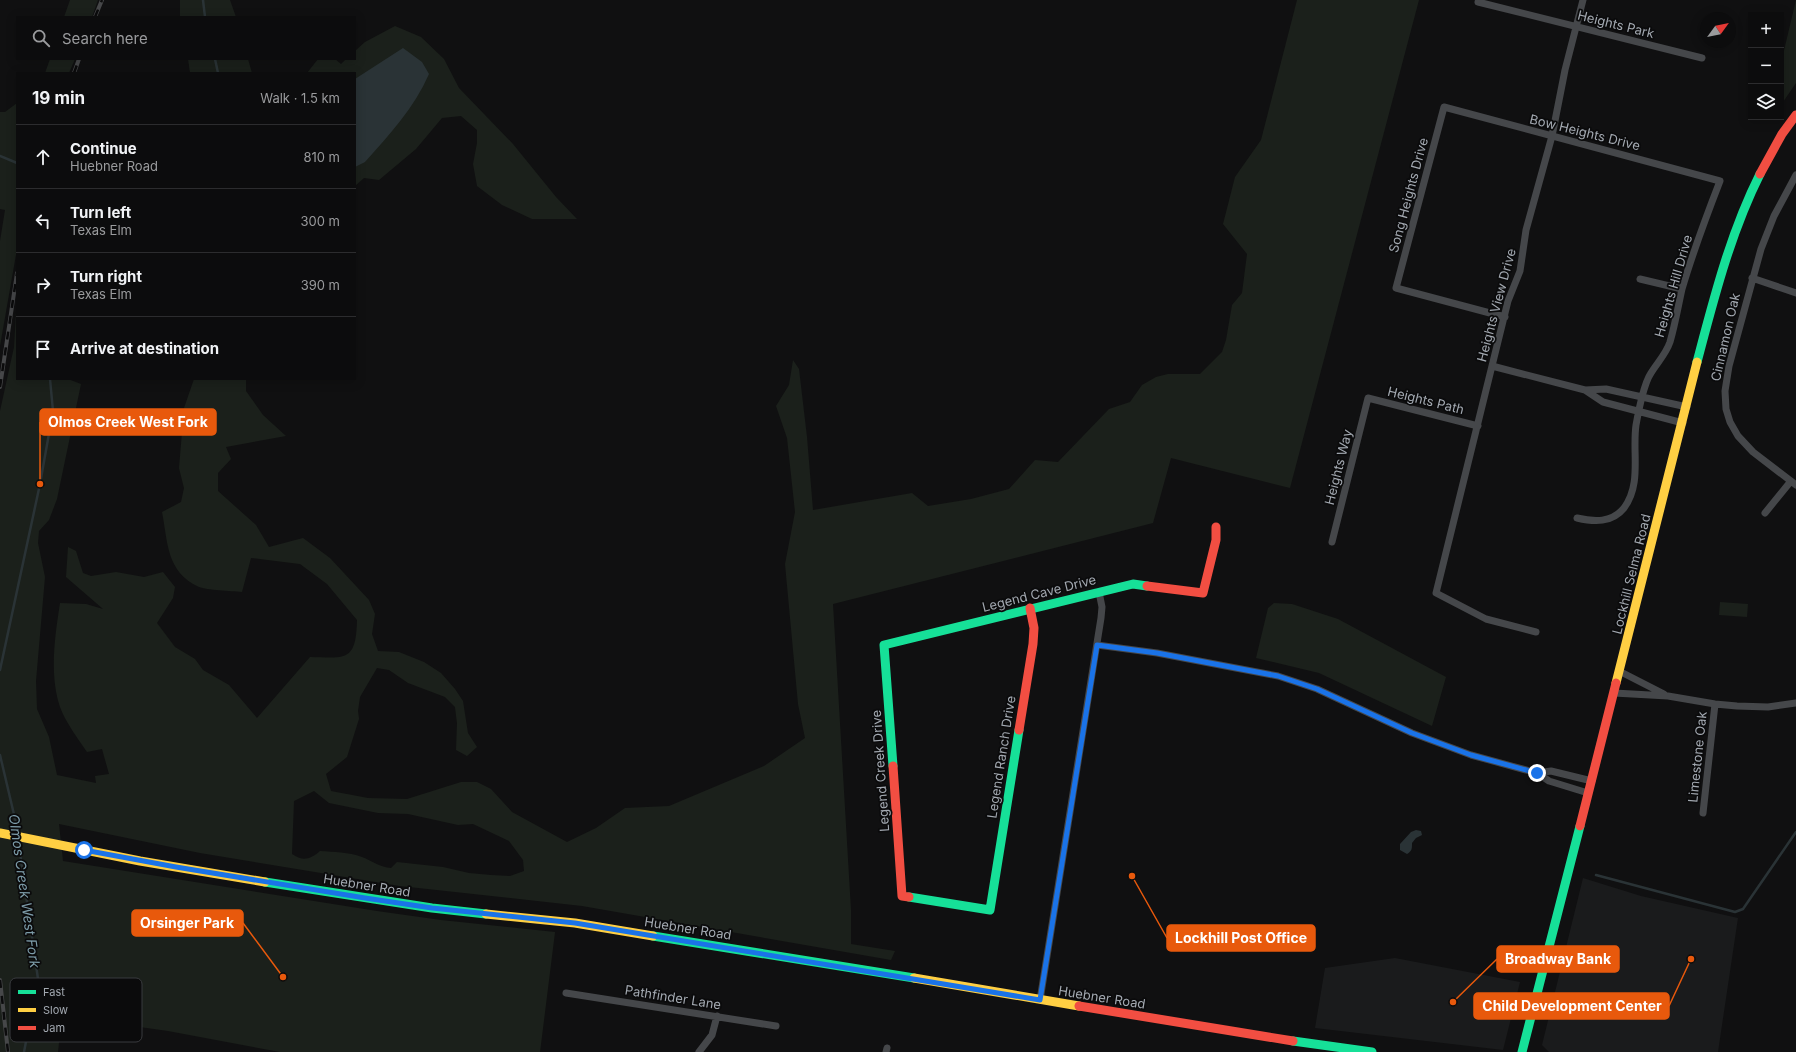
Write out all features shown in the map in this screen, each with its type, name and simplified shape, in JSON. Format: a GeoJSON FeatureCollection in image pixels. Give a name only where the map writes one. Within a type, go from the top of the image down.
{"type":"FeatureCollection","features":[{"type":"Feature","properties":{"kind":"main road","name":"Lockhill Selma Road"},"geometry":{"type":"LineString","coordinates":[[1522,1052],[1717,285],[1735,230],[1758,177],[1786,128],[1796,115]]}},
{"type":"Feature","properties":{"kind":"main road","name":"Legend Cave Drive"},"geometry":{"type":"LineString","coordinates":[[884,645],[1133,584],[1203,593],[1216,540],[1216,526]]}},
{"type":"Feature","properties":{"kind":"main road","name":"Legend Ranch Drive"},"geometry":{"type":"LineString","coordinates":[[902,896],[990,910],[1032,644],[1034,628],[1030,608]]}},
{"type":"Feature","properties":{"kind":"main road","name":"Legend Creek Drive"},"geometry":{"type":"LineString","coordinates":[[884,645],[902,896]]}},
{"type":"Feature","properties":{"kind":"main road","name":"Huebner Road"},"geometry":{"type":"LineString","coordinates":[[0,833],[54,845],[176,867],[365,898],[432,908],[575,923],[1040,1000],[1372,1052]]}},
{"type":"Feature","properties":{"kind":"street","name":"Heights View Drive"},"geometry":{"type":"LineString","coordinates":[[1536,632],[1486,619],[1436,593],[1508,301],[1520,271],[1526,230],[1552,136],[1565,70],[1583,0]]}},
{"type":"Feature","properties":{"kind":"street","name":"Heights Park"},"geometry":{"type":"LineString","coordinates":[[1478,2],[1702,58]]}},
{"type":"Feature","properties":{"kind":"street","name":"Bow Heights Drive"},"geometry":{"type":"LineString","coordinates":[[1444,108],[1720,181]]}},
{"type":"Feature","properties":{"kind":"street","name":"Song Heights Drive"},"geometry":{"type":"LineString","coordinates":[[1444,108],[1396,288],[1505,317]]}},
{"type":"Feature","properties":{"kind":"street","name":"Cinnamon Oak"},"geometry":{"type":"LineString","coordinates":[[1793,483],[1753,452],[1738,436],[1730,422],[1726,409],[1725,391],[1729,366],[1761,249],[1774,216],[1796,175]]}},
{"type":"Feature","properties":{"kind":"street","name":"Heights Hill Drive"},"geometry":{"type":"LineString","coordinates":[[1577,518],[1592,521],[1605,520],[1616,515],[1624,507],[1634,482],[1636,462],[1634,441],[1643,397],[1650,374],[1669,343],[1682,289],[1697,239],[1720,181]]}},
{"type":"Feature","properties":{"kind":"street"},"geometry":{"type":"LineString","coordinates":[[1752,278],[1796,293]]}},
{"type":"Feature","properties":{"kind":"street"},"geometry":{"type":"LineString","coordinates":[[1640,279],[1682,289]]}},
{"type":"Feature","properties":{"kind":"street"},"geometry":{"type":"LineString","coordinates":[[1492,366],[1585,390],[1606,389],[1687,407]]}},
{"type":"Feature","properties":{"kind":"street"},"geometry":{"type":"LineString","coordinates":[[1585,390],[1603,402],[1683,423]]}},
{"type":"Feature","properties":{"kind":"street","name":"Heights Path"},"geometry":{"type":"LineString","coordinates":[[1368,398],[1478,426]]}},
{"type":"Feature","properties":{"kind":"street","name":"Heights Way"},"geometry":{"type":"LineString","coordinates":[[1332,542],[1368,398]]}},
{"type":"Feature","properties":{"kind":"street"},"geometry":{"type":"LineString","coordinates":[[1765,513],[1793,483]]}},
{"type":"Feature","properties":{"kind":"street"},"geometry":{"type":"LineString","coordinates":[[1040,1000],[1097,645],[1102,607],[1099,592]]}},
{"type":"Feature","properties":{"kind":"street"},"geometry":{"type":"LineString","coordinates":[[1097,645],[1157,653],[1278,676],[1317,689],[1412,733],[1471,755],[1537,773],[1549,781],[1588,793]]}},
{"type":"Feature","properties":{"kind":"street"},"geometry":{"type":"LineString","coordinates":[[1619,671],[1668,696]]}},
{"type":"Feature","properties":{"kind":"street"},"geometry":{"type":"LineString","coordinates":[[1614,693],[1668,696],[1715,704],[1768,707],[1796,703]]}},
{"type":"Feature","properties":{"kind":"street","name":"Limestone Oak"},"geometry":{"type":"LineString","coordinates":[[1703,813],[1715,704]]}},
{"type":"Feature","properties":{"kind":"street"},"geometry":{"type":"LineString","coordinates":[[1537,773],[1551,771],[1592,781]]}},
{"type":"Feature","properties":{"kind":"street","name":"Pathfinder Lane"},"geometry":{"type":"LineString","coordinates":[[566,993],[776,1026]]}},
{"type":"Feature","properties":{"kind":"street"},"geometry":{"type":"LineString","coordinates":[[699,1052],[712,1035],[717,1016]]}},
{"type":"Feature","properties":{"kind":"shaded area"},"geometry":{"type":"Polygon","coordinates":[[[70,0],[98,0],[92,16],[64,16],[70,0]]]}},
{"type":"Feature","properties":{"kind":"shaded area"},"geometry":{"type":"Polygon","coordinates":[[[180,0],[230,0],[236,16],[180,16],[180,0]]]}},
{"type":"Feature","properties":{"kind":"shaded area"},"geometry":{"type":"Polygon","coordinates":[[[1297,0],[1419,0],[1290,488],[1171,458],[1153,523],[833,604],[851,910],[851,944],[895,951],[891,960],[582,906],[400,886],[200,853],[59,824],[63,861],[377,911],[441,920],[555,932],[540,1052],[280,1052],[142,1027],[142,978],[10,978],[10,1042],[59,1042],[58,1052],[0,1052],[0,411],[14,347],[16,312],[16,380],[71,380],[81,384],[57,499],[49,520],[39,531],[38,543],[45,577],[36,681],[37,709],[49,737],[57,775],[96,783],[95,776],[109,774],[102,749],[87,752],[65,719],[57,694],[54,655],[60,603],[86,604],[103,609],[66,577],[68,547],[76,551],[83,573],[91,576],[116,572],[144,577],[163,572],[175,587],[173,598],[157,623],[175,647],[195,659],[203,670],[229,685],[257,718],[310,657],[332,658],[347,655],[354,644],[357,620],[327,584],[300,564],[251,558],[242,592],[213,590],[199,587],[188,581],[174,565],[170,555],[162,512],[181,502],[184,488],[179,468],[184,408],[194,380],[246,380],[246,391],[263,415],[286,436],[226,447],[231,459],[218,473],[218,491],[256,525],[269,547],[303,538],[330,558],[369,600],[375,614],[372,634],[378,651],[399,652],[424,662],[441,673],[463,701],[468,733],[477,747],[467,756],[456,750],[457,723],[455,707],[445,697],[408,683],[389,670],[377,668],[360,697],[358,711],[359,719],[347,757],[326,774],[331,791],[368,798],[407,799],[461,782],[477,782],[491,789],[512,812],[567,842],[596,828],[625,808],[669,806],[764,766],[805,738],[798,704],[785,564],[795,512],[787,438],[776,406],[789,385],[793,360],[799,369],[807,437],[813,510],[912,493],[928,506],[971,499],[1009,489],[1035,460],[1058,462],[1109,409],[1130,402],[1142,385],[1156,377],[1168,374],[1200,374],[1222,352],[1226,340],[1232,305],[1242,293],[1247,254],[1223,224],[1235,177],[1261,140],[1297,0]],[[314,791],[294,801],[292,854],[303,859],[310,858],[320,851],[346,853],[357,855],[391,868],[397,862],[443,867],[469,873],[491,875],[510,876],[524,871],[523,860],[509,841],[473,824],[458,825],[408,814],[378,813],[329,803],[314,791]]]}},
{"type":"Feature","properties":{"kind":"shaded area"},"geometry":{"type":"Polygon","coordinates":[[[1796,0],[1796,83],[1784,101],[1784,50],[1796,0]]]}},
{"type":"Feature","properties":{"kind":"shaded area"},"geometry":{"type":"Polygon","coordinates":[[[395,26],[421,37],[444,59],[459,88],[513,144],[556,197],[577,219],[532,219],[502,205],[477,186],[473,164],[477,143],[477,130],[461,116],[442,118],[416,149],[379,180],[364,178],[356,185],[356,72],[308,72],[317,60],[336,60],[341,64],[345,60],[356,60],[356,50],[365,42],[395,26]]]}},
{"type":"Feature","properties":{"kind":"shaded area"},"geometry":{"type":"Polygon","coordinates":[[[403,48],[422,62],[429,74],[416,98],[401,120],[365,162],[356,166],[356,78],[403,48]]]}},
{"type":"Feature","properties":{"kind":"shaded area"},"geometry":{"type":"Polygon","coordinates":[[[50,60],[75,60],[69,72],[45,72],[50,60]]]}},
{"type":"Feature","properties":{"kind":"shaded area"},"geometry":{"type":"Polygon","coordinates":[[[188,60],[248,60],[252,72],[190,72],[188,60]]]}},
{"type":"Feature","properties":{"kind":"shaded area"},"geometry":{"type":"Polygon","coordinates":[[[16,104],[16,255],[0,346],[0,241],[5,210],[0,209],[0,112],[5,112],[16,104]]]}},
{"type":"Feature","properties":{"kind":"shaded area"},"geometry":{"type":"Polygon","coordinates":[[[1720,602],[1748,604],[1747,617],[1719,615],[1720,602]]]}},
{"type":"Feature","properties":{"kind":"shaded area"},"geometry":{"type":"Polygon","coordinates":[[[1274,603],[1292,604],[1338,619],[1446,677],[1432,726],[1319,673],[1256,658],[1268,608],[1274,603]]]}},
{"type":"Feature","properties":{"kind":"shaded area"},"geometry":{"type":"Polygon","coordinates":[[[1416,830],[1421,831],[1422,835],[1416,838],[1412,843],[1411,850],[1407,854],[1400,850],[1400,844],[1411,832],[1416,830]]]}},
{"type":"Feature","properties":{"kind":"shaded area"},"geometry":{"type":"Polygon","coordinates":[[[1583,878],[1641,896],[1738,918],[1718,1052],[1549,1052],[1542,1045],[1583,878]]]}},
{"type":"Feature","properties":{"kind":"shaded area"},"geometry":{"type":"Polygon","coordinates":[[[1395,958],[1520,982],[1503,1050],[1315,1028],[1325,968],[1395,958]]]}},
{"type":"Feature","properties":{"kind":"waterway"},"geometry":{"type":"LineString","coordinates":[[203,0],[205,16]]}},
{"type":"Feature","properties":{"kind":"waterway"},"geometry":{"type":"LineString","coordinates":[[215,60],[218,72]]}},
{"type":"Feature","properties":{"kind":"waterway"},"geometry":{"type":"LineString","coordinates":[[0,156],[16,163]]}},
{"type":"Feature","properties":{"kind":"waterway","name":"Olmos Creek West Fork"},"geometry":{"type":"LineString","coordinates":[[0,670],[40,484],[53,411],[50,380]]}},
{"type":"Feature","properties":{"kind":"waterway","name":"Olmos Creek West Fork"},"geometry":{"type":"LineString","coordinates":[[0,755],[18,834]]}},
{"type":"Feature","properties":{"kind":"waterway"},"geometry":{"type":"LineString","coordinates":[[1596,875],[1735,912],[1743,909],[1796,832]]}},
{"type":"Feature","properties":{"kind":"waterway","name":"Olmos Creek West Fork"},"geometry":{"type":"LineString","coordinates":[[18,839],[38,978]]}},
{"type":"Feature","properties":{"kind":"waterway","name":"Olmos Creek West Fork"},"geometry":{"type":"LineString","coordinates":[[24,1052],[26,1042]]}},
{"type":"Feature","properties":{"kind":"railway"},"geometry":{"type":"LineString","coordinates":[[95,16],[102,0]]}},
{"type":"Feature","properties":{"kind":"railway"},"geometry":{"type":"LineString","coordinates":[[74,72],[79,60]]}},
{"type":"Feature","properties":{"kind":"railway"},"geometry":{"type":"LineString","coordinates":[[0,387],[16,280]]}},
{"type":"Feature","properties":{"kind":"railway"},"geometry":{"type":"LineString","coordinates":[[0,980],[8,1052]]}},
{"type":"Feature","properties":{"kind":"traffic: fast"},"geometry":{"type":"LineString","coordinates":[[1697,362],[1716,290],[1731,243],[1749,197],[1760,174]]}},
{"type":"Feature","properties":{"kind":"traffic: fast"},"geometry":{"type":"LineString","coordinates":[[893,766],[884,645],[1133,584],[1147,586]]}},
{"type":"Feature","properties":{"kind":"traffic: fast"},"geometry":{"type":"LineString","coordinates":[[909,897],[990,910],[1019,730]]}},
{"type":"Feature","properties":{"kind":"traffic: fast"},"geometry":{"type":"LineString","coordinates":[[1522,1052],[1580,826]]}},
{"type":"Feature","properties":{"kind":"traffic: fast"},"geometry":{"type":"LineString","coordinates":[[265,882],[432,908],[486,914]]}},
{"type":"Feature","properties":{"kind":"traffic: fast"},"geometry":{"type":"LineString","coordinates":[[653,936],[914,978]]}},
{"type":"Feature","properties":{"kind":"traffic: fast"},"geometry":{"type":"LineString","coordinates":[[1293,1041],[1372,1052]]}},
{"type":"Feature","properties":{"kind":"traffic: slow"},"geometry":{"type":"LineString","coordinates":[[1616,683],[1697,362]]}},
{"type":"Feature","properties":{"kind":"traffic: slow"},"geometry":{"type":"LineString","coordinates":[[0,833],[140,861],[265,882]]}},
{"type":"Feature","properties":{"kind":"traffic: slow"},"geometry":{"type":"LineString","coordinates":[[486,914],[575,923],[653,936]]}},
{"type":"Feature","properties":{"kind":"traffic: slow"},"geometry":{"type":"LineString","coordinates":[[914,978],[1079,1006]]}},
{"type":"Feature","properties":{"kind":"traffic: jam"},"geometry":{"type":"LineString","coordinates":[[1760,174],[1782,134],[1796,115]]}},
{"type":"Feature","properties":{"kind":"traffic: jam"},"geometry":{"type":"LineString","coordinates":[[1147,586],[1203,593],[1216,540],[1216,527]]}},
{"type":"Feature","properties":{"kind":"traffic: jam"},"geometry":{"type":"LineString","coordinates":[[1019,730],[1033,644],[1034,628],[1030,608]]}},
{"type":"Feature","properties":{"kind":"traffic: jam"},"geometry":{"type":"LineString","coordinates":[[1580,826],[1616,683]]}},
{"type":"Feature","properties":{"kind":"traffic: jam"},"geometry":{"type":"LineString","coordinates":[[893,766],[902,896],[909,897]]}},
{"type":"Feature","properties":{"kind":"traffic: jam"},"geometry":{"type":"LineString","coordinates":[[1079,1006],[1293,1041]]}},
{"type":"Feature","properties":{"kind":"place","name":"Olmos Creek West Fork"},"geometry":{"type":"Point","coordinates":[40,484]}},
{"type":"Feature","properties":{"kind":"place","name":"Lockhill Post Office"},"geometry":{"type":"Point","coordinates":[1132,876]}},
{"type":"Feature","properties":{"kind":"place","name":"Child Development Center"},"geometry":{"type":"Point","coordinates":[1691,959]}},
{"type":"Feature","properties":{"kind":"place","name":"Orsinger Park"},"geometry":{"type":"Point","coordinates":[283,977]}},
{"type":"Feature","properties":{"kind":"place","name":"Broadway Bank"},"geometry":{"type":"Point","coordinates":[1453,1002]}},
{"type":"Feature","properties":{"kind":"route"},"geometry":{"type":"LineString","coordinates":[[84,850],[140,861],[432,908],[575,923],[1040,1000],[1097,645],[1157,653],[1278,676],[1341,699],[1412,733],[1471,755],[1537,773]]}}]}
